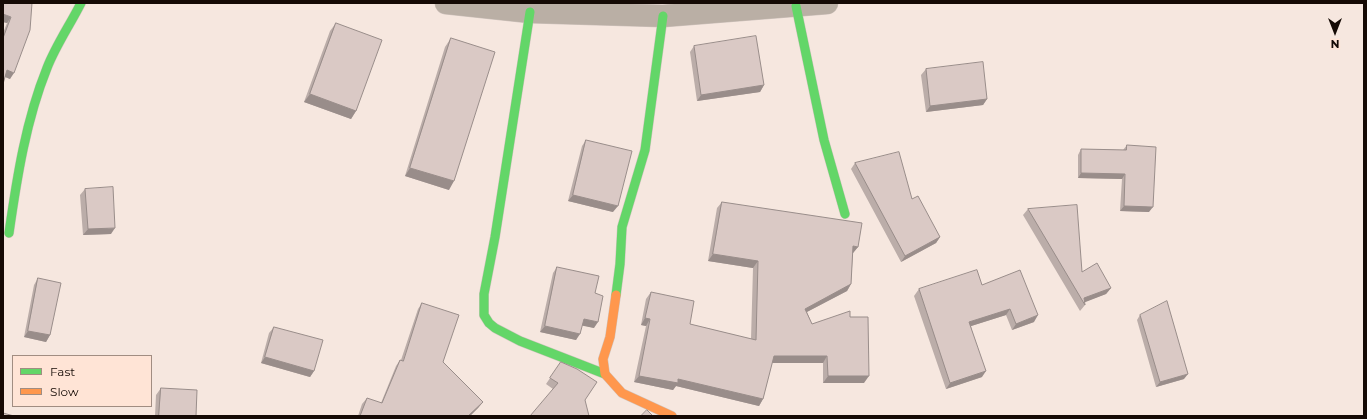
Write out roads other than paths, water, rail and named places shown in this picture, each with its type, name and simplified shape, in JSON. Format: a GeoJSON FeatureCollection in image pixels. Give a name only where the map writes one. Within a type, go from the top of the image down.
{"type":"FeatureCollection","features":[{"type":"Feature","properties":{"kind":"street"},"geometry":{"type":"LineString","coordinates":[[9,233],[18,172],[33,109],[47,68],[81,3]]}},
{"type":"Feature","properties":{"kind":"street"},"geometry":{"type":"LineString","coordinates":[[446,3],[530,12],[663,16],[827,3]]}},
{"type":"Feature","properties":{"kind":"street"},"geometry":{"type":"LineString","coordinates":[[796,6],[824,140],[845,214]]}},
{"type":"Feature","properties":{"kind":"street"},"geometry":{"type":"LineString","coordinates":[[530,12],[484,294],[484,315],[489,323],[495,328],[514,338],[605,374],[622,393],[672,416]]}},
{"type":"Feature","properties":{"kind":"street"},"geometry":{"type":"LineString","coordinates":[[605,374],[603,360],[610,337],[620,264],[622,227],[646,150],[663,16]]}}]}
